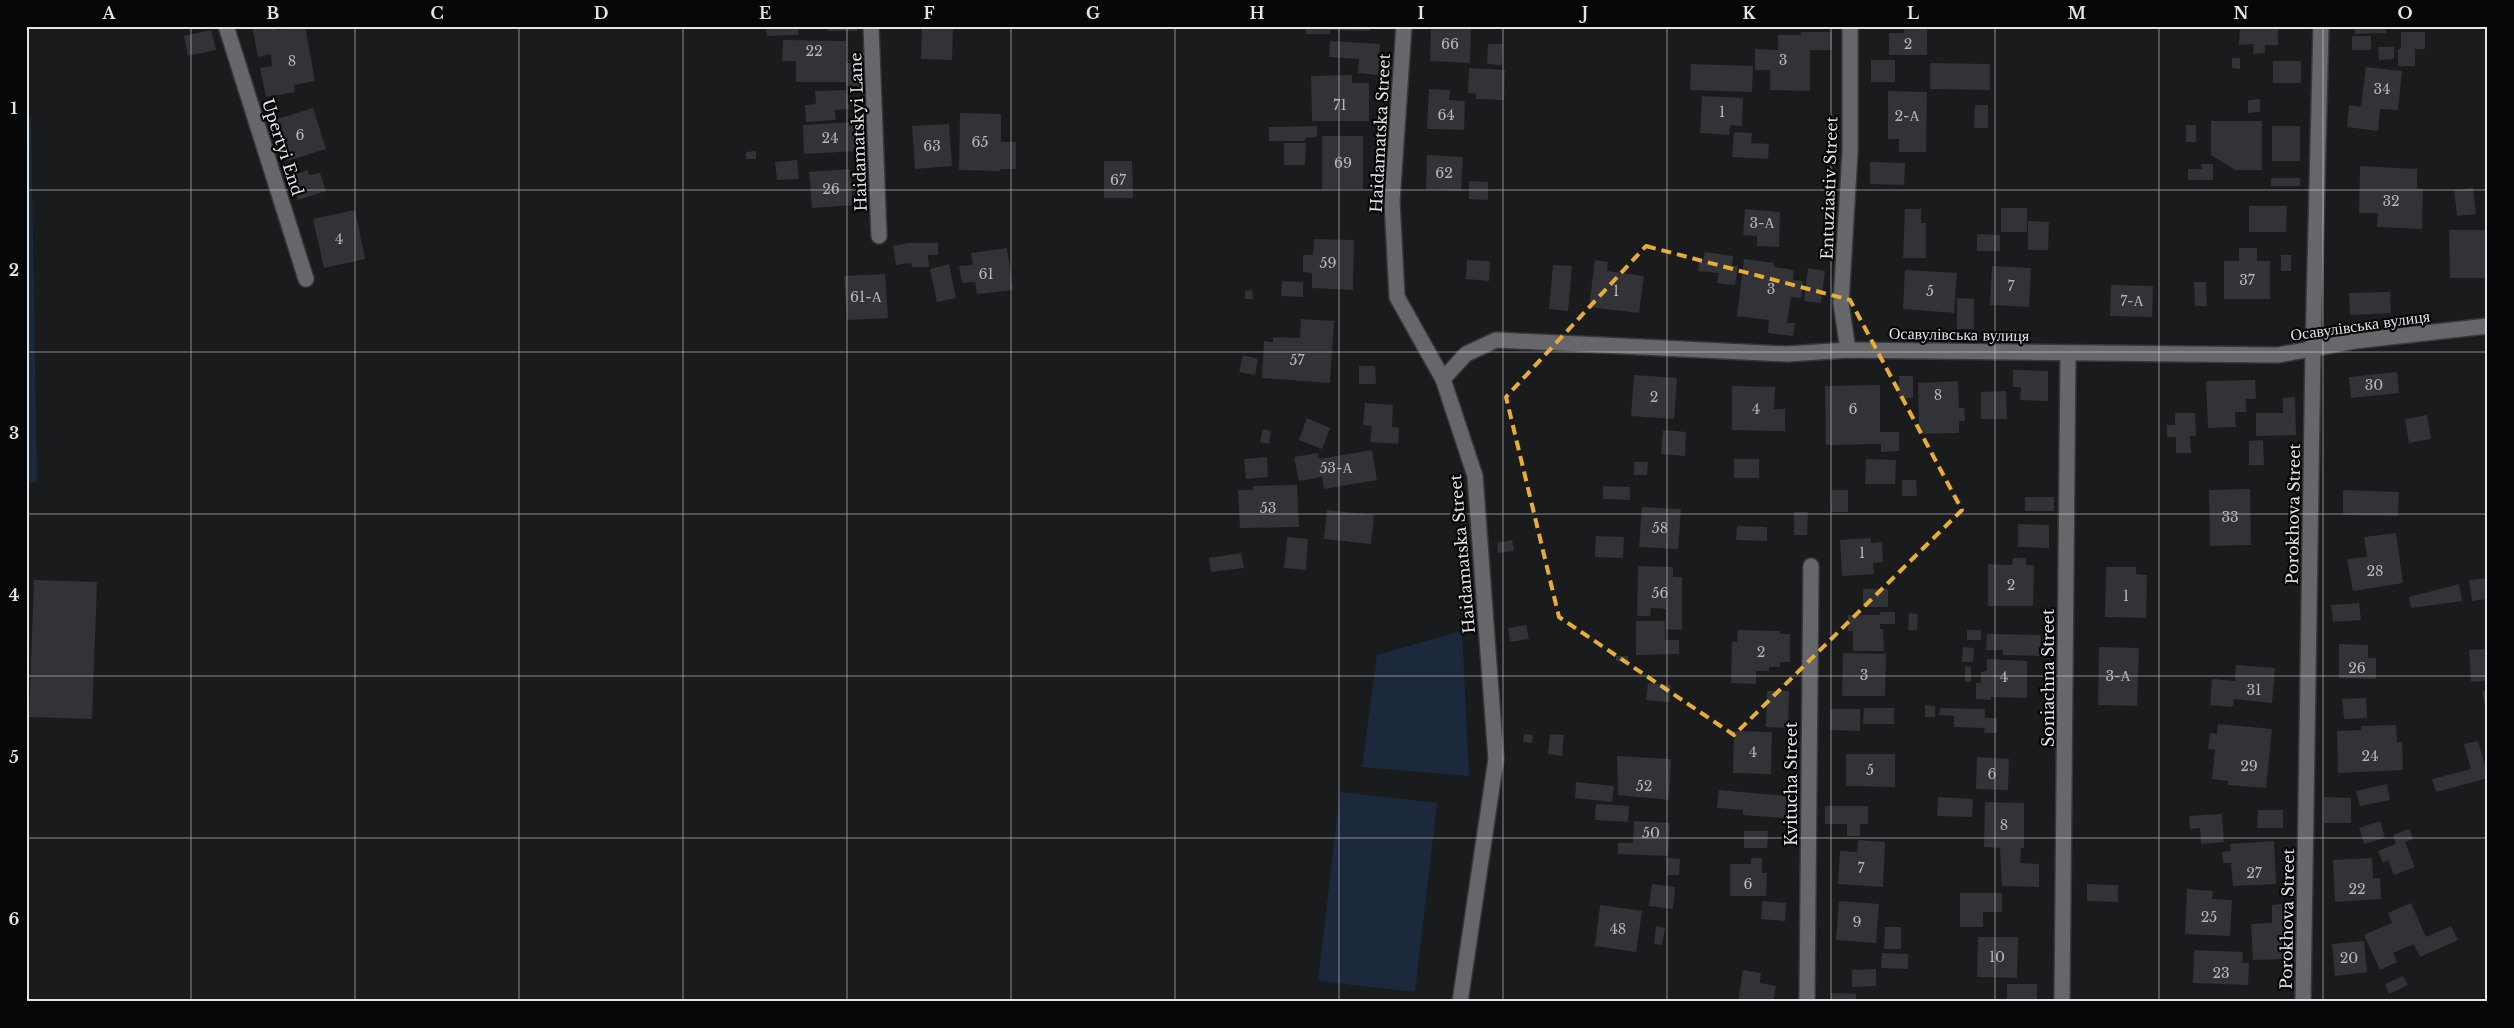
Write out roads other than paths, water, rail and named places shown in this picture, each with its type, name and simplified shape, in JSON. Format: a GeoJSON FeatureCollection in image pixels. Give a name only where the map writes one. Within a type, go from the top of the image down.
{"type":"FeatureCollection","features":[{"type":"Feature","properties":{"kind":"street","name":"Upertyi End"},"geometry":{"type":"LineString","coordinates":[[226,26],[306,279]]}},
{"type":"Feature","properties":{"kind":"street","name":"Haidamatskyi Lane"},"geometry":{"type":"LineString","coordinates":[[871,26],[879,236]]}},
{"type":"Feature","properties":{"kind":"street","name":"Haidamatska Street"},"geometry":{"type":"LineString","coordinates":[[1404,26],[1392,201],[1397,297],[1443,379],[1475,476],[1496,759],[1460,1002]]}},
{"type":"Feature","properties":{"kind":"street","name":"Entuziastiv Street"},"geometry":{"type":"LineString","coordinates":[[1848,350],[1841,303],[1850,152],[1850,26]]}},
{"type":"Feature","properties":{"kind":"street","name":"Porokhova Street"},"geometry":{"type":"LineString","coordinates":[[2304,1002],[2313,349],[2321,26]]}},
{"type":"Feature","properties":{"kind":"street","name":"Осавулівська вулиця"},"geometry":{"type":"LineString","coordinates":[[1443,379],[1466,354],[1496,340],[1787,354],[1848,350],[2278,355],[2355,341],[2488,326]]}},
{"type":"Feature","properties":{"kind":"street","name":"Soniachna Street"},"geometry":{"type":"LineString","coordinates":[[2062,1002],[2068,354]]}},
{"type":"Feature","properties":{"kind":"street","name":"Kvitucha Street"},"geometry":{"type":"LineString","coordinates":[[1807,1002],[1811,566]]}}]}
